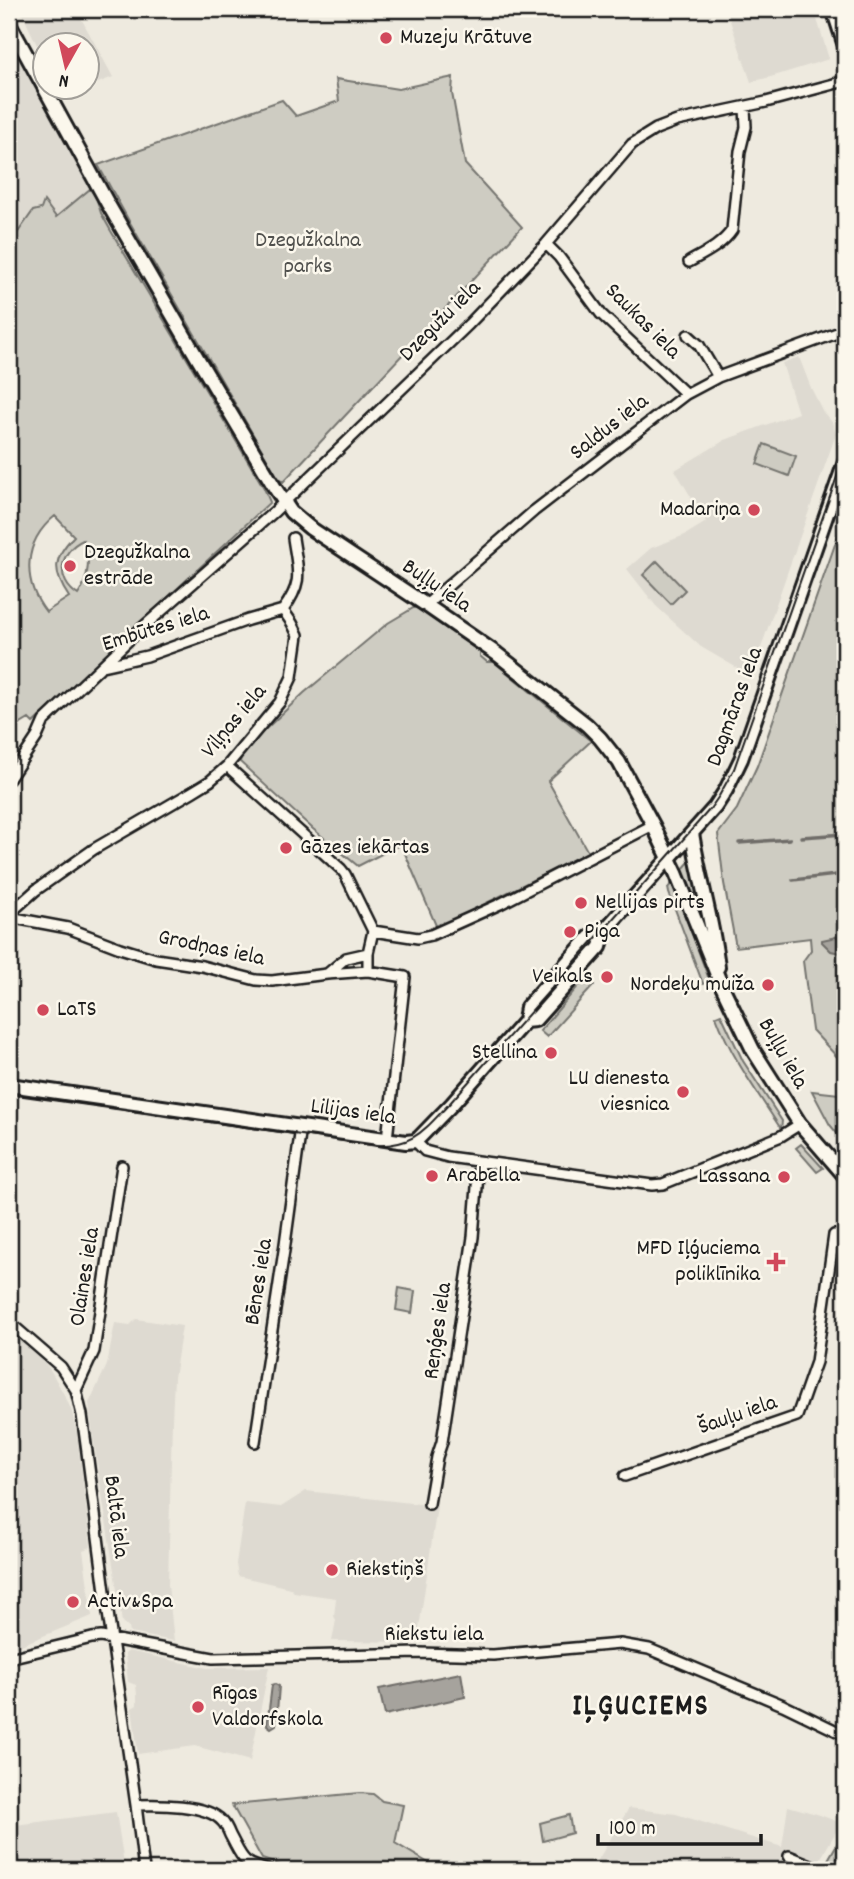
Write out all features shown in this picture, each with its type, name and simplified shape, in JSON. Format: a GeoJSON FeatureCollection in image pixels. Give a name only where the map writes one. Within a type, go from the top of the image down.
{"type":"FeatureCollection","features":[{"type":"Feature","properties":{"kind":"street"},"geometry":{"type":"LineString","coordinates":[[833,9],[845,46]]}},
{"type":"Feature","properties":{"kind":"street","name":"Buļļu iela"},"geometry":{"type":"LineString","coordinates":[[9,23],[115,216],[291,512],[310,528],[497,654],[587,725],[619,762],[669,858],[720,982],[752,1050],[800,1124],[845,1176]]}},
{"type":"Feature","properties":{"kind":"street","name":"Dzegužu iela"},"geometry":{"type":"LineString","coordinates":[[100,667],[285,502],[469,324],[546,244],[632,144],[656,129],[677,121],[745,107],[845,81]]}},
{"type":"Feature","properties":{"kind":"street"},"geometry":{"type":"LineString","coordinates":[[689,262],[713,248],[727,237],[732,229],[740,151],[746,127],[745,107]]}},
{"type":"Feature","properties":{"kind":"street","name":"Saukas iela"},"geometry":{"type":"LineString","coordinates":[[546,244],[559,257],[601,314],[687,394]]}},
{"type":"Feature","properties":{"kind":"street","name":"Saldus iela"},"geometry":{"type":"LineString","coordinates":[[426,605],[534,511],[687,394],[718,377],[845,330]]}},
{"type":"Feature","properties":{"kind":"street"},"geometry":{"type":"LineString","coordinates":[[688,335],[699,345],[718,377]]}},
{"type":"Feature","properties":{"kind":"street","name":"Dagmāras iela"},"geometry":{"type":"LineString","coordinates":[[415,1141],[445,1112],[525,1021],[527,1007],[590,937],[604,932],[720,799],[738,766],[840,495],[845,462]]}},
{"type":"Feature","properties":{"kind":"street"},"geometry":{"type":"LineString","coordinates":[[283,610],[298,586],[293,538]]}},
{"type":"Feature","properties":{"kind":"street","name":"Embūtes iela"},"geometry":{"type":"LineString","coordinates":[[9,779],[44,721],[100,667],[147,656],[283,610]]}},
{"type":"Feature","properties":{"kind":"street","name":"Viļņas iela"},"geometry":{"type":"LineString","coordinates":[[9,915],[36,890],[94,849],[210,781],[227,765],[280,702],[292,677],[298,635],[283,610]]}},
{"type":"Feature","properties":{"kind":"street"},"geometry":{"type":"LineString","coordinates":[[227,765],[345,874],[373,931],[368,953],[368,971]]}},
{"type":"Feature","properties":{"kind":"street"},"geometry":{"type":"LineString","coordinates":[[373,931],[418,938],[431,936],[500,904],[653,825]]}},
{"type":"Feature","properties":{"kind":"street"},"geometry":{"type":"LineString","coordinates":[[692,833],[720,982]]}},
{"type":"Feature","properties":{"kind":"street","name":"Grodņas iela"},"geometry":{"type":"LineString","coordinates":[[9,915],[68,928],[156,959],[202,966],[256,980],[272,981],[327,974],[346,958],[368,953]]}},
{"type":"Feature","properties":{"kind":"street"},"geometry":{"type":"LineString","coordinates":[[327,974],[368,971],[405,977],[387,1139]]}},
{"type":"Feature","properties":{"kind":"street","name":"Lilijas iela"},"geometry":{"type":"LineString","coordinates":[[9,1085],[406,1142],[415,1141],[425,1151],[434,1155],[652,1185],[663,1184],[781,1136],[800,1124]]}},
{"type":"Feature","properties":{"kind":"street","name":"Bēnes iela"},"geometry":{"type":"LineString","coordinates":[[255,1442],[301,1127]]}},
{"type":"Feature","properties":{"kind":"street","name":"Reņģes iela"},"geometry":{"type":"LineString","coordinates":[[429,1504],[442,1442],[473,1237],[480,1162]]}},
{"type":"Feature","properties":{"kind":"street","name":"Olaines iela"},"geometry":{"type":"LineString","coordinates":[[76,1390],[94,1351],[122,1166]]}},
{"type":"Feature","properties":{"kind":"street","name":"Šauļu iela"},"geometry":{"type":"LineString","coordinates":[[625,1476],[797,1416],[816,1362],[834,1235],[845,1237]]}},
{"type":"Feature","properties":{"kind":"street","name":"Baltā iela"},"geometry":{"type":"LineString","coordinates":[[9,1322],[61,1367],[76,1390],[84,1427],[144,1870]]}},
{"type":"Feature","properties":{"kind":"street","name":"Riekstu iela"},"geometry":{"type":"LineString","coordinates":[[9,1658],[92,1637],[213,1658],[493,1654],[620,1644],[649,1649],[783,1705],[845,1735]]}},
{"type":"Feature","properties":{"kind":"street"},"geometry":{"type":"LineString","coordinates":[[136,1805],[194,1808],[211,1812],[223,1821],[242,1858],[250,1865],[268,1870]]}},
{"type":"Feature","properties":{"kind":"street"},"geometry":{"type":"LineString","coordinates":[[789,1856],[823,1870]]}},
{"type":"Feature","properties":{"kind":"shaded area"},"geometry":{"type":"Polygon","coordinates":[[[20,9],[76,9],[89,32],[32,32],[32,34],[20,9]]]}},
{"type":"Feature","properties":{"kind":"shaded area"},"geometry":{"type":"Polygon","coordinates":[[[726,9],[814,9],[829,59],[751,82],[726,9]]]}},
{"type":"Feature","properties":{"kind":"shaded area"},"geometry":{"type":"Polygon","coordinates":[[[9,41],[32,83],[32,102],[42,102],[90,189],[56,217],[44,202],[41,209],[33,211],[9,245],[9,41]]]}},
{"type":"Feature","properties":{"kind":"shaded area"},"geometry":{"type":"Polygon","coordinates":[[[102,57],[113,77],[102,81],[102,57]]]}},
{"type":"Feature","properties":{"kind":"shaded area","name":"Madariņa"},"geometry":{"type":"Polygon","coordinates":[[[799,357],[811,388],[823,412],[832,422],[836,434],[751,676],[701,647],[656,606],[627,569],[651,548],[685,535],[706,522],[675,470],[725,440],[798,413],[782,363],[799,357]]]}},
{"type":"Feature","properties":{"kind":"shaded area"},"geometry":{"type":"Polygon","coordinates":[[[845,935],[845,954],[831,951],[822,942],[822,940],[845,935]]]}},
{"type":"Feature","properties":{"kind":"shaded area"},"geometry":{"type":"Polygon","coordinates":[[[136,1319],[182,1326],[174,1378],[172,1420],[168,1585],[174,1641],[130,1633],[129,1628],[122,1622],[92,1431],[89,1403],[107,1365],[115,1323],[130,1325],[136,1319]]]}},
{"type":"Feature","properties":{"kind":"shaded area"},"geometry":{"type":"Polygon","coordinates":[[[9,1330],[39,1355],[51,1371],[72,1412],[91,1547],[83,1550],[92,1616],[9,1650],[9,1330]]]}},
{"type":"Feature","properties":{"kind":"shaded area","name":"Riekstiņš"},"geometry":{"type":"Polygon","coordinates":[[[306,1491],[437,1506],[417,1642],[332,1641],[336,1598],[294,1592],[290,1588],[238,1576],[236,1564],[245,1503],[281,1507],[306,1491]]]}},
{"type":"Feature","properties":{"kind":"shaded area","name":"Rīgas Valdorfskola"},"geometry":{"type":"Polygon","coordinates":[[[129,1651],[207,1668],[269,1667],[250,1761],[195,1746],[138,1754],[132,1708],[137,1705],[136,1685],[128,1682],[125,1654],[129,1651]]]}},
{"type":"Feature","properties":{"kind":"shaded area"},"geometry":{"type":"Polygon","coordinates":[[[461,1673],[465,1697],[385,1715],[379,1689],[461,1673]]]}},
{"type":"Feature","properties":{"kind":"shaded area"},"geometry":{"type":"Polygon","coordinates":[[[272,1685],[279,1686],[276,1725],[271,1728],[267,1725],[272,1685]]]}},
{"type":"Feature","properties":{"kind":"shaded area"},"geometry":{"type":"Polygon","coordinates":[[[9,1773],[14,1775],[15,1825],[116,1812],[125,1870],[9,1870],[9,1773]]]}},
{"type":"Feature","properties":{"kind":"shaded area"},"geometry":{"type":"Polygon","coordinates":[[[788,1806],[841,1823],[814,1870],[592,1870],[629,1808],[676,1814],[782,1847],[788,1806]]]}},
{"type":"Feature","properties":{"kind":"green space","name":"Dzegužkalna parks"},"geometry":{"type":"Polygon","coordinates":[[[453,77],[452,93],[465,164],[522,227],[283,482],[277,476],[98,165],[282,100],[296,116],[339,101],[336,79],[398,89],[453,77]]]}},
{"type":"Feature","properties":{"kind":"green space"},"geometry":{"type":"Polygon","coordinates":[[[90,189],[111,231],[270,502],[33,723],[29,719],[9,731],[9,245],[33,211],[41,209],[44,201],[56,217],[90,189]],[[55,516],[44,526],[37,538],[30,562],[33,588],[46,612],[69,597],[60,580],[57,565],[62,551],[74,536],[55,516]],[[83,540],[69,551],[63,566],[66,582],[78,595],[88,568],[83,540]]]}},
{"type":"Feature","properties":{"kind":"green space"},"geometry":{"type":"Polygon","coordinates":[[[764,444],[796,456],[789,476],[757,464],[764,444]]]}},
{"type":"Feature","properties":{"kind":"green space"},"geometry":{"type":"Polygon","coordinates":[[[845,516],[845,1143],[830,1125],[812,1091],[839,1094],[844,1086],[840,1060],[812,1030],[803,961],[811,950],[810,938],[736,947],[718,834],[737,809],[757,766],[845,516]]]}},
{"type":"Feature","properties":{"kind":"green space"},"geometry":{"type":"Polygon","coordinates":[[[657,561],[685,590],[671,604],[643,575],[657,561]]]}},
{"type":"Feature","properties":{"kind":"green space"},"geometry":{"type":"Polygon","coordinates":[[[415,607],[480,652],[480,656],[487,662],[494,662],[591,741],[548,781],[588,852],[437,928],[401,844],[358,866],[240,762],[252,742],[304,693],[388,623],[415,607]]]}},
{"type":"Feature","properties":{"kind":"green space"},"geometry":{"type":"Polygon","coordinates":[[[690,861],[696,891],[692,896],[681,871],[690,861]]]}},
{"type":"Feature","properties":{"kind":"green space"},"geometry":{"type":"Polygon","coordinates":[[[672,883],[710,982],[703,984],[669,893],[668,888],[672,883]]]}},
{"type":"Feature","properties":{"kind":"green space"},"geometry":{"type":"Polygon","coordinates":[[[586,977],[594,985],[547,1037],[540,1031],[586,977]]]}},
{"type":"Feature","properties":{"kind":"green space"},"geometry":{"type":"Polygon","coordinates":[[[721,1014],[743,1061],[782,1121],[781,1129],[729,1046],[716,1016],[721,1014]]]}},
{"type":"Feature","properties":{"kind":"green space"},"geometry":{"type":"Polygon","coordinates":[[[801,1144],[823,1168],[817,1172],[796,1148],[801,1144]]]}},
{"type":"Feature","properties":{"kind":"green space"},"geometry":{"type":"Polygon","coordinates":[[[399,1288],[415,1291],[412,1313],[396,1310],[399,1288]]]}},
{"type":"Feature","properties":{"kind":"green space"},"geometry":{"type":"Polygon","coordinates":[[[373,1794],[382,1801],[403,1805],[395,1843],[440,1870],[294,1870],[262,1859],[232,1805],[373,1794]]]}},
{"type":"Feature","properties":{"kind":"green space"},"geometry":{"type":"Polygon","coordinates":[[[569,1815],[572,1833],[543,1841],[540,1823],[569,1815]]]}},
{"type":"Feature","properties":{"kind":"green space"},"geometry":{"type":"Polygon","coordinates":[[[845,1830],[841,1854],[831,1865],[825,1865],[845,1830]]]}},
{"type":"Feature","properties":{"kind":"waterway"},"geometry":{"type":"LineString","coordinates":[[801,837],[845,834]]}},
{"type":"Feature","properties":{"kind":"waterway"},"geometry":{"type":"LineString","coordinates":[[739,843],[790,839]]}},
{"type":"Feature","properties":{"kind":"waterway"},"geometry":{"type":"LineString","coordinates":[[793,880],[845,874]]}},
{"type":"Feature","properties":{"kind":"tram line"},"geometry":{"type":"LineString","coordinates":[[843,9],[845,16]]}},
{"type":"Feature","properties":{"kind":"tram line"},"geometry":{"type":"LineString","coordinates":[[9,1094],[372,1145],[398,1144],[425,1129],[719,796],[734,769],[845,454]]}},
{"type":"Feature","properties":{"kind":"place","name":"Muzeju Krātuve"},"geometry":{"type":"Point","coordinates":[386,38]}},
{"type":"Feature","properties":{"kind":"place","name":"Madariņa"},"geometry":{"type":"Point","coordinates":[754,510]}},
{"type":"Feature","properties":{"kind":"place","name":"Dzegužkalna estrāde"},"geometry":{"type":"Point","coordinates":[70,566]}},
{"type":"Feature","properties":{"kind":"place","name":"Gāzes iekārtas"},"geometry":{"type":"Point","coordinates":[286,848]}},
{"type":"Feature","properties":{"kind":"place","name":"Nellijas pirts"},"geometry":{"type":"Point","coordinates":[581,903]}},
{"type":"Feature","properties":{"kind":"place","name":"Piga"},"geometry":{"type":"Point","coordinates":[570,932]}},
{"type":"Feature","properties":{"kind":"place","name":"Veikals"},"geometry":{"type":"Point","coordinates":[607,977]}},
{"type":"Feature","properties":{"kind":"place","name":"Nordeķu muiža"},"geometry":{"type":"Point","coordinates":[768,985]}},
{"type":"Feature","properties":{"kind":"place","name":"LaTS"},"geometry":{"type":"Point","coordinates":[43,1010]}},
{"type":"Feature","properties":{"kind":"place","name":"Stellina"},"geometry":{"type":"Point","coordinates":[551,1053]}},
{"type":"Feature","properties":{"kind":"place","name":"LU dienesta viesnica"},"geometry":{"type":"Point","coordinates":[683,1092]}},
{"type":"Feature","properties":{"kind":"place","name":"Arabella"},"geometry":{"type":"Point","coordinates":[432,1176]}},
{"type":"Feature","properties":{"kind":"place","name":"Lassana"},"geometry":{"type":"Point","coordinates":[784,1177]}},
{"type":"Feature","properties":{"kind":"place","name":"MFD Iļģuciema poliklīnika"},"geometry":{"type":"Point","coordinates":[776,1262]}},
{"type":"Feature","properties":{"kind":"place","name":"Riekstiņš"},"geometry":{"type":"Point","coordinates":[332,1570]}},
{"type":"Feature","properties":{"kind":"place","name":"Activ&Spa"},"geometry":{"type":"Point","coordinates":[73,1602]}},
{"type":"Feature","properties":{"kind":"place","name":"Rīgas Valdorfskola"},"geometry":{"type":"Point","coordinates":[198,1707]}},
{"type":"Feature","properties":{"kind":"district","name":"IĻĢUCIEMS"},"geometry":{"type":"Point","coordinates":[641,1708]}}]}
